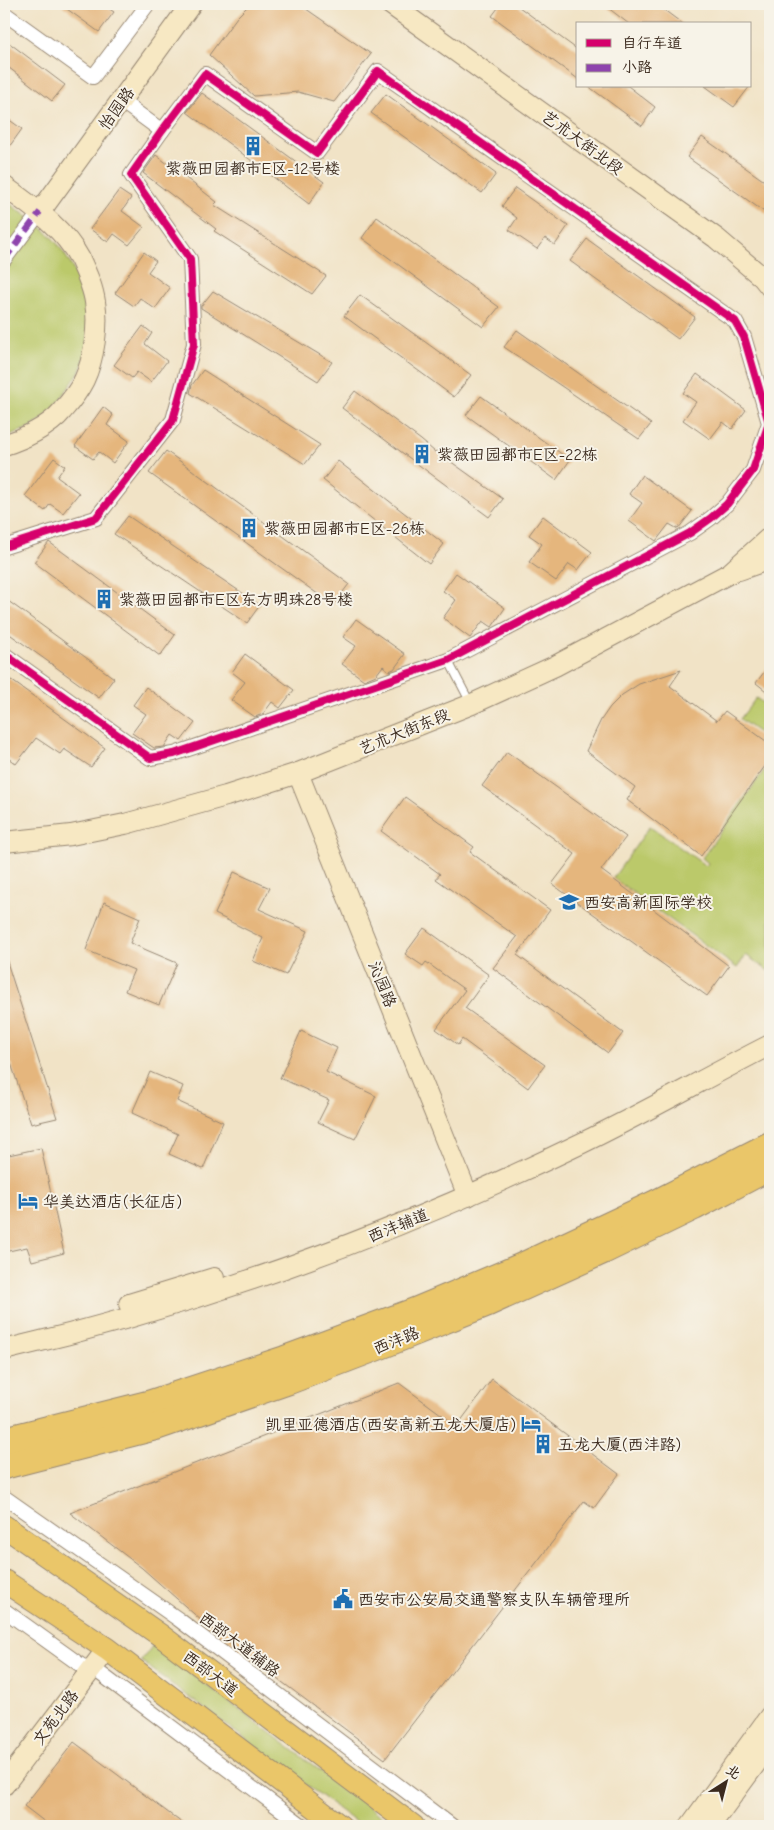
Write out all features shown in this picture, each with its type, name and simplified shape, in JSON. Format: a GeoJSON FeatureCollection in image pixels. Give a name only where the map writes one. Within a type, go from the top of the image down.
{"type":"FeatureCollection","features":[{"type":"Feature","properties":{"kind":"highway","name":"西沣路"},"geometry":{"type":"LineString","coordinates":[[4,1440],[151,1403],[285,1359],[415,1311],[520,1267],[654,1204],[770,1145]]}},
{"type":"Feature","properties":{"kind":"highway","name":"西沣路"},"geometry":{"type":"LineString","coordinates":[[4,1466],[156,1427],[289,1381],[383,1345],[488,1303],[603,1252],[694,1207],[770,1166]]}},
{"type":"Feature","properties":{"kind":"main road","name":"西部大道"},"geometry":{"type":"LineString","coordinates":[[4,1526],[160,1635],[413,1826]]}},
{"type":"Feature","properties":{"kind":"main road"},"geometry":{"type":"LineString","coordinates":[[4,1581],[103,1647],[340,1826]]}},
{"type":"Feature","properties":{"kind":"street"},"geometry":{"type":"LineString","coordinates":[[4,13],[93,77],[148,4]]}},
{"type":"Feature","properties":{"kind":"street","name":"怡园路"},"geometry":{"type":"LineString","coordinates":[[40,212],[122,101],[190,4]]}},
{"type":"Feature","properties":{"kind":"street","name":"艺术大街北段"},"geometry":{"type":"LineString","coordinates":[[390,4],[716,238],[762,276],[770,287]]}},
{"type":"Feature","properties":{"kind":"street"},"geometry":{"type":"LineString","coordinates":[[4,547],[96,518],[174,420],[194,344],[190,259],[131,175],[204,74],[317,153],[378,71],[735,321],[744,337],[769,423],[753,470],[741,488],[727,504],[690,533],[448,660],[174,754],[150,758],[4,654]]}},
{"type":"Feature","properties":{"kind":"street"},"geometry":{"type":"LineString","coordinates":[[122,101],[162,131]]}},
{"type":"Feature","properties":{"kind":"street"},"geometry":{"type":"LineString","coordinates":[[4,186],[40,212],[62,234],[79,257],[89,278],[95,301],[96,327],[94,344],[84,380],[62,412],[30,434],[4,445]]}},
{"type":"Feature","properties":{"kind":"street"},"geometry":{"type":"LineString","coordinates":[[4,260],[40,212]]}},
{"type":"Feature","properties":{"kind":"street","name":"艺术大街东段"},"geometry":{"type":"LineString","coordinates":[[4,842],[71,835],[124,824],[226,796],[298,773],[472,704],[555,666],[730,572],[770,537]]}},
{"type":"Feature","properties":{"kind":"street"},"geometry":{"type":"LineString","coordinates":[[730,572],[770,559]]}},
{"type":"Feature","properties":{"kind":"street","name":"沁园路"},"geometry":{"type":"LineString","coordinates":[[298,773],[466,1190]]}},
{"type":"Feature","properties":{"kind":"street","name":"西沣辅道"},"geometry":{"type":"LineString","coordinates":[[4,1350],[137,1316],[236,1285],[367,1237],[466,1190],[770,1032]]}},
{"type":"Feature","properties":{"kind":"street","name":"西沣辅道"},"geometry":{"type":"LineString","coordinates":[[4,1337],[122,1306],[214,1278],[466,1190],[583,1143],[770,1045]]}},
{"type":"Feature","properties":{"kind":"street","name":"西部大道辅路"},"geometry":{"type":"LineString","coordinates":[[4,1496],[178,1619],[452,1826]]}},
{"type":"Feature","properties":{"kind":"street"},"geometry":{"type":"LineString","coordinates":[[4,1610],[88,1667],[303,1826]]}},
{"type":"Feature","properties":{"kind":"street","name":"文苑北路"},"geometry":{"type":"LineString","coordinates":[[4,1785],[103,1647]]}},
{"type":"Feature","properties":{"kind":"street","name":"文苑北路"},"geometry":{"type":"LineString","coordinates":[[4,1768],[88,1667]]}},
{"type":"Feature","properties":{"kind":"street"},"geometry":{"type":"LineString","coordinates":[[690,1826],[770,1716]]}},
{"type":"Feature","properties":{"kind":"street"},"geometry":{"type":"LineString","coordinates":[[710,1826],[770,1744]]}},
{"type":"Feature","properties":{"kind":"lane"},"geometry":{"type":"LineString","coordinates":[[448,660],[472,704]]}},
{"type":"Feature","properties":{"kind":"green space"},"geometry":{"type":"Polygon","coordinates":[[[4,200],[53,239],[68,260],[82,291],[86,307],[88,341],[85,357],[79,372],[49,413],[40,422],[29,428],[4,437],[4,200]]]}},
{"type":"Feature","properties":{"kind":"green space"},"geometry":{"type":"Polygon","coordinates":[[[756,698],[770,708],[770,741],[740,719],[756,698]]]}},
{"type":"Feature","properties":{"kind":"green space"},"geometry":{"type":"Polygon","coordinates":[[[770,762],[770,972],[746,955],[737,968],[613,878],[650,826],[706,866],[708,863],[702,858],[770,762]]]}},
{"type":"Feature","properties":{"kind":"green space"},"geometry":{"type":"Polygon","coordinates":[[[153,1645],[394,1826],[361,1826],[141,1661],[153,1645]]]}},
{"type":"Feature","properties":{"kind":"building"},"geometry":{"type":"Polygon","coordinates":[[[60,4],[102,4],[114,12],[99,32],[60,4]]]}},
{"type":"Feature","properties":{"kind":"building"},"geometry":{"type":"Polygon","coordinates":[[[254,4],[299,4],[371,54],[334,102],[298,92],[254,96],[209,55],[237,17],[247,7],[254,4]]]}},
{"type":"Feature","properties":{"kind":"building"},"geometry":{"type":"Polygon","coordinates":[[[501,4],[515,4],[576,49],[576,78],[492,16],[501,4]]]}},
{"type":"Feature","properties":{"kind":"building"},"geometry":{"type":"Polygon","coordinates":[[[603,4],[656,4],[680,22],[626,22],[603,4]]]}},
{"type":"Feature","properties":{"kind":"building"},"geometry":{"type":"Polygon","coordinates":[[[4,39],[65,85],[52,101],[4,64],[4,39]]]}},
{"type":"Feature","properties":{"kind":"building"},"geometry":{"type":"Polygon","coordinates":[[[591,88],[631,88],[655,107],[642,126],[591,88]]]}},
{"type":"Feature","properties":{"kind":"building"},"geometry":{"type":"Polygon","coordinates":[[[708,88],[748,88],[734,107],[708,88]]]}},
{"type":"Feature","properties":{"kind":"building","name":"紫薇田园都市E区-12号楼"},"geometry":{"type":"Polygon","coordinates":[[[202,93],[324,182],[309,204],[187,112],[202,93]]]}},
{"type":"Feature","properties":{"kind":"building"},"geometry":{"type":"Polygon","coordinates":[[[386,94],[496,174],[482,193],[371,113],[386,94]]]}},
{"type":"Feature","properties":{"kind":"building"},"geometry":{"type":"Polygon","coordinates":[[[4,116],[22,129],[4,154],[4,116]]]}},
{"type":"Feature","properties":{"kind":"building"},"geometry":{"type":"Polygon","coordinates":[[[702,137],[770,185],[770,216],[687,157],[702,137]]]}},
{"type":"Feature","properties":{"kind":"building"},"geometry":{"type":"Polygon","coordinates":[[[156,155],[217,202],[214,205],[326,276],[312,294],[214,231],[216,229],[143,173],[156,155]]]}},
{"type":"Feature","properties":{"kind":"building"},"geometry":{"type":"Polygon","coordinates":[[[515,188],[568,226],[555,245],[545,238],[537,249],[509,230],[517,218],[502,206],[515,188]]]}},
{"type":"Feature","properties":{"kind":"building"},"geometry":{"type":"Polygon","coordinates":[[[119,190],[131,198],[122,211],[144,227],[129,245],[114,234],[108,242],[90,229],[119,190]]]}},
{"type":"Feature","properties":{"kind":"building"},"geometry":{"type":"Polygon","coordinates":[[[377,217],[499,307],[483,327],[362,238],[377,217]]]}},
{"type":"Feature","properties":{"kind":"building"},"geometry":{"type":"Polygon","coordinates":[[[587,239],[695,317],[678,339],[570,261],[587,239]]]}},
{"type":"Feature","properties":{"kind":"building"},"geometry":{"type":"Polygon","coordinates":[[[144,252],[156,261],[148,272],[170,288],[155,309],[140,298],[134,306],[115,293],[144,252]]]}},
{"type":"Feature","properties":{"kind":"building"},"geometry":{"type":"Polygon","coordinates":[[[213,291],[332,362],[318,381],[201,308],[213,291]]]}},
{"type":"Feature","properties":{"kind":"building"},"geometry":{"type":"Polygon","coordinates":[[[360,295],[471,375],[454,397],[344,316],[360,295]]]}},
{"type":"Feature","properties":{"kind":"building"},"geometry":{"type":"Polygon","coordinates":[[[143,326],[152,333],[145,344],[167,361],[151,382],[137,372],[132,378],[114,365],[143,326]]]}},
{"type":"Feature","properties":{"kind":"building"},"geometry":{"type":"Polygon","coordinates":[[[517,330],[651,424],[639,439],[504,347],[517,330]]]}},
{"type":"Feature","properties":{"kind":"building"},"geometry":{"type":"Polygon","coordinates":[[[203,370],[320,445],[305,464],[190,393],[192,385],[203,370]]]}},
{"type":"Feature","properties":{"kind":"building"},"geometry":{"type":"Polygon","coordinates":[[[697,374],[746,410],[732,429],[723,422],[710,439],[683,420],[696,402],[683,393],[697,374]]]}},
{"type":"Feature","properties":{"kind":"building","name":"紫薇田园都市E区-22栋"},"geometry":{"type":"Polygon","coordinates":[[[355,391],[435,452],[503,499],[489,517],[342,408],[355,391]]]}},
{"type":"Feature","properties":{"kind":"building"},"geometry":{"type":"Polygon","coordinates":[[[481,396],[570,460],[556,480],[466,415],[481,396]]]}},
{"type":"Feature","properties":{"kind":"building"},"geometry":{"type":"Polygon","coordinates":[[[103,407],[113,415],[107,425],[129,441],[113,463],[99,452],[93,459],[75,446],[103,407]]]}},
{"type":"Feature","properties":{"kind":"building","name":"紫薇田园都市E区-26栋"},"geometry":{"type":"Polygon","coordinates":[[[166,451],[349,584],[333,605],[149,473],[166,451]]]}},
{"type":"Feature","properties":{"kind":"building"},"geometry":{"type":"Polygon","coordinates":[[[54,458],[65,466],[57,477],[79,493],[63,513],[50,504],[45,511],[25,496],[54,458]]]}},
{"type":"Feature","properties":{"kind":"building"},"geometry":{"type":"Polygon","coordinates":[[[338,461],[444,544],[429,564],[323,480],[338,461]]]}},
{"type":"Feature","properties":{"kind":"building"},"geometry":{"type":"Polygon","coordinates":[[[642,475],[692,511],[678,529],[669,524],[656,541],[629,521],[642,503],[629,494],[642,475]]]}},
{"type":"Feature","properties":{"kind":"building"},"geometry":{"type":"Polygon","coordinates":[[[128,516],[260,605],[247,623],[114,534],[128,516]]]}},
{"type":"Feature","properties":{"kind":"building"},"geometry":{"type":"Polygon","coordinates":[[[543,516],[592,552],[578,570],[569,564],[556,581],[529,562],[542,544],[529,535],[543,516]]]}},
{"type":"Feature","properties":{"kind":"building","name":"紫薇田园都市E区东方明珠28号楼"},"geometry":{"type":"Polygon","coordinates":[[[49,542],[175,635],[160,656],[34,562],[49,542]]]}},
{"type":"Feature","properties":{"kind":"building"},"geometry":{"type":"Polygon","coordinates":[[[456,573],[505,608],[492,627],[483,621],[470,638],[443,618],[456,600],[443,591],[456,573]]]}},
{"type":"Feature","properties":{"kind":"building"},"geometry":{"type":"Polygon","coordinates":[[[4,598],[114,678],[99,698],[4,630],[4,598]]]}},
{"type":"Feature","properties":{"kind":"building"},"geometry":{"type":"Polygon","coordinates":[[[356,619],[405,654],[394,669],[389,671],[383,666],[376,675],[364,680],[342,664],[356,646],[343,637],[356,619]]]}},
{"type":"Feature","properties":{"kind":"building"},"geometry":{"type":"Polygon","coordinates":[[[245,654],[294,690],[280,708],[272,702],[263,714],[255,717],[231,700],[245,682],[232,672],[245,654]]]}},
{"type":"Feature","properties":{"kind":"building"},"geometry":{"type":"Polygon","coordinates":[[[770,664],[770,694],[756,683],[770,664]]]}},
{"type":"Feature","properties":{"kind":"building"},"geometry":{"type":"Polygon","coordinates":[[[681,670],[670,686],[717,721],[725,711],[770,744],[770,759],[701,856],[627,800],[635,787],[586,751],[601,720],[622,695],[639,684],[681,670]]]}},
{"type":"Feature","properties":{"kind":"building"},"geometry":{"type":"Polygon","coordinates":[[[4,675],[105,748],[91,767],[64,749],[60,754],[36,738],[16,764],[4,755],[4,675]]]}},
{"type":"Feature","properties":{"kind":"building"},"geometry":{"type":"Polygon","coordinates":[[[146,687],[195,723],[181,741],[172,735],[164,747],[154,748],[132,733],[146,714],[133,705],[146,687]]]}},
{"type":"Feature","properties":{"kind":"building"},"geometry":{"type":"Polygon","coordinates":[[[507,752],[626,837],[601,870],[729,966],[707,996],[552,884],[575,854],[482,786],[507,752]]]}},
{"type":"Feature","properties":{"kind":"building"},"geometry":{"type":"Polygon","coordinates":[[[405,797],[474,847],[470,852],[550,910],[517,955],[623,1033],[608,1053],[493,968],[517,937],[436,879],[440,874],[381,831],[405,797]]]}},
{"type":"Feature","properties":{"kind":"building"},"geometry":{"type":"Polygon","coordinates":[[[234,872],[270,888],[259,909],[308,931],[286,975],[253,961],[263,938],[215,914],[234,872]]]}},
{"type":"Feature","properties":{"kind":"building"},"geometry":{"type":"Polygon","coordinates":[[[104,902],[140,918],[130,943],[177,963],[159,1005],[125,991],[134,970],[86,950],[104,902]]]}},
{"type":"Feature","properties":{"kind":"building"},"geometry":{"type":"Polygon","coordinates":[[[424,928],[489,975],[465,1008],[545,1065],[528,1088],[462,1039],[458,1045],[436,1029],[465,990],[426,962],[423,966],[405,954],[424,928]]]}},
{"type":"Feature","properties":{"kind":"building"},"geometry":{"type":"Polygon","coordinates":[[[4,959],[6,959],[57,1118],[31,1124],[4,1042],[4,959]]]}},
{"type":"Feature","properties":{"kind":"building"},"geometry":{"type":"Polygon","coordinates":[[[301,1031],[337,1048],[326,1072],[376,1096],[355,1139],[318,1122],[329,1100],[280,1078],[301,1031]]]}},
{"type":"Feature","properties":{"kind":"building"},"geometry":{"type":"Polygon","coordinates":[[[150,1072],[183,1086],[177,1101],[223,1122],[203,1169],[169,1154],[178,1134],[132,1113],[150,1072]]]}},
{"type":"Feature","properties":{"kind":"building","name":"华美达酒店(长征店)"},"geometry":{"type":"Polygon","coordinates":[[[41,1148],[64,1253],[32,1261],[27,1247],[4,1252],[4,1156],[41,1148]]]}},
{"type":"Feature","properties":{"kind":"building","name":"西安市公安局交通警察支队车辆管理所"},"geometry":{"type":"Polygon","coordinates":[[[492,1379],[619,1474],[594,1508],[584,1501],[385,1759],[211,1629],[142,1568],[70,1513],[399,1383],[457,1426],[492,1379]]]}},
{"type":"Feature","properties":{"kind":"building"},"geometry":{"type":"Polygon","coordinates":[[[74,1742],[186,1826],[50,1826],[24,1806],[74,1742]]]}},
{"type":"Feature","properties":{"kind":"marked path"},"geometry":{"type":"LineString","coordinates":[[4,260],[40,212]]}},
{"type":"Feature","properties":{"kind":"cycle path"},"geometry":{"type":"LineString","coordinates":[[4,547],[96,518],[173,420],[194,344],[190,259],[131,175],[205,74],[317,153],[378,71],[735,321],[744,337],[769,423],[753,470],[727,504],[690,533],[448,660],[174,754],[150,758],[4,654]]}},
{"type":"Feature","properties":{"kind":"place","name":"紫薇田园都市E区-12号楼"},"geometry":{"type":"Point","coordinates":[253,146]}},
{"type":"Feature","properties":{"kind":"place","name":"紫薇田园都市E区-22栋"},"geometry":{"type":"Point","coordinates":[422,454]}},
{"type":"Feature","properties":{"kind":"place","name":"紫薇田园都市E区-26栋"},"geometry":{"type":"Point","coordinates":[249,528]}},
{"type":"Feature","properties":{"kind":"place","name":"紫薇田园都市E区东方明珠28号楼"},"geometry":{"type":"Point","coordinates":[104,599]}},
{"type":"Feature","properties":{"kind":"place","name":"西安高新国际学校"},"geometry":{"type":"Point","coordinates":[569,902]}},
{"type":"Feature","properties":{"kind":"place","name":"华美达酒店(长征店)"},"geometry":{"type":"Point","coordinates":[28,1201]}},
{"type":"Feature","properties":{"kind":"place","name":"凯里亚德酒店(西安高新五龙大厦店)"},"geometry":{"type":"Point","coordinates":[531,1424]}},
{"type":"Feature","properties":{"kind":"place","name":"五龙大厦(西沣路)"},"geometry":{"type":"Point","coordinates":[543,1444]}},
{"type":"Feature","properties":{"kind":"place","name":"西安市公安局交通警察支队车辆管理所"},"geometry":{"type":"Point","coordinates":[343,1599]}}]}
